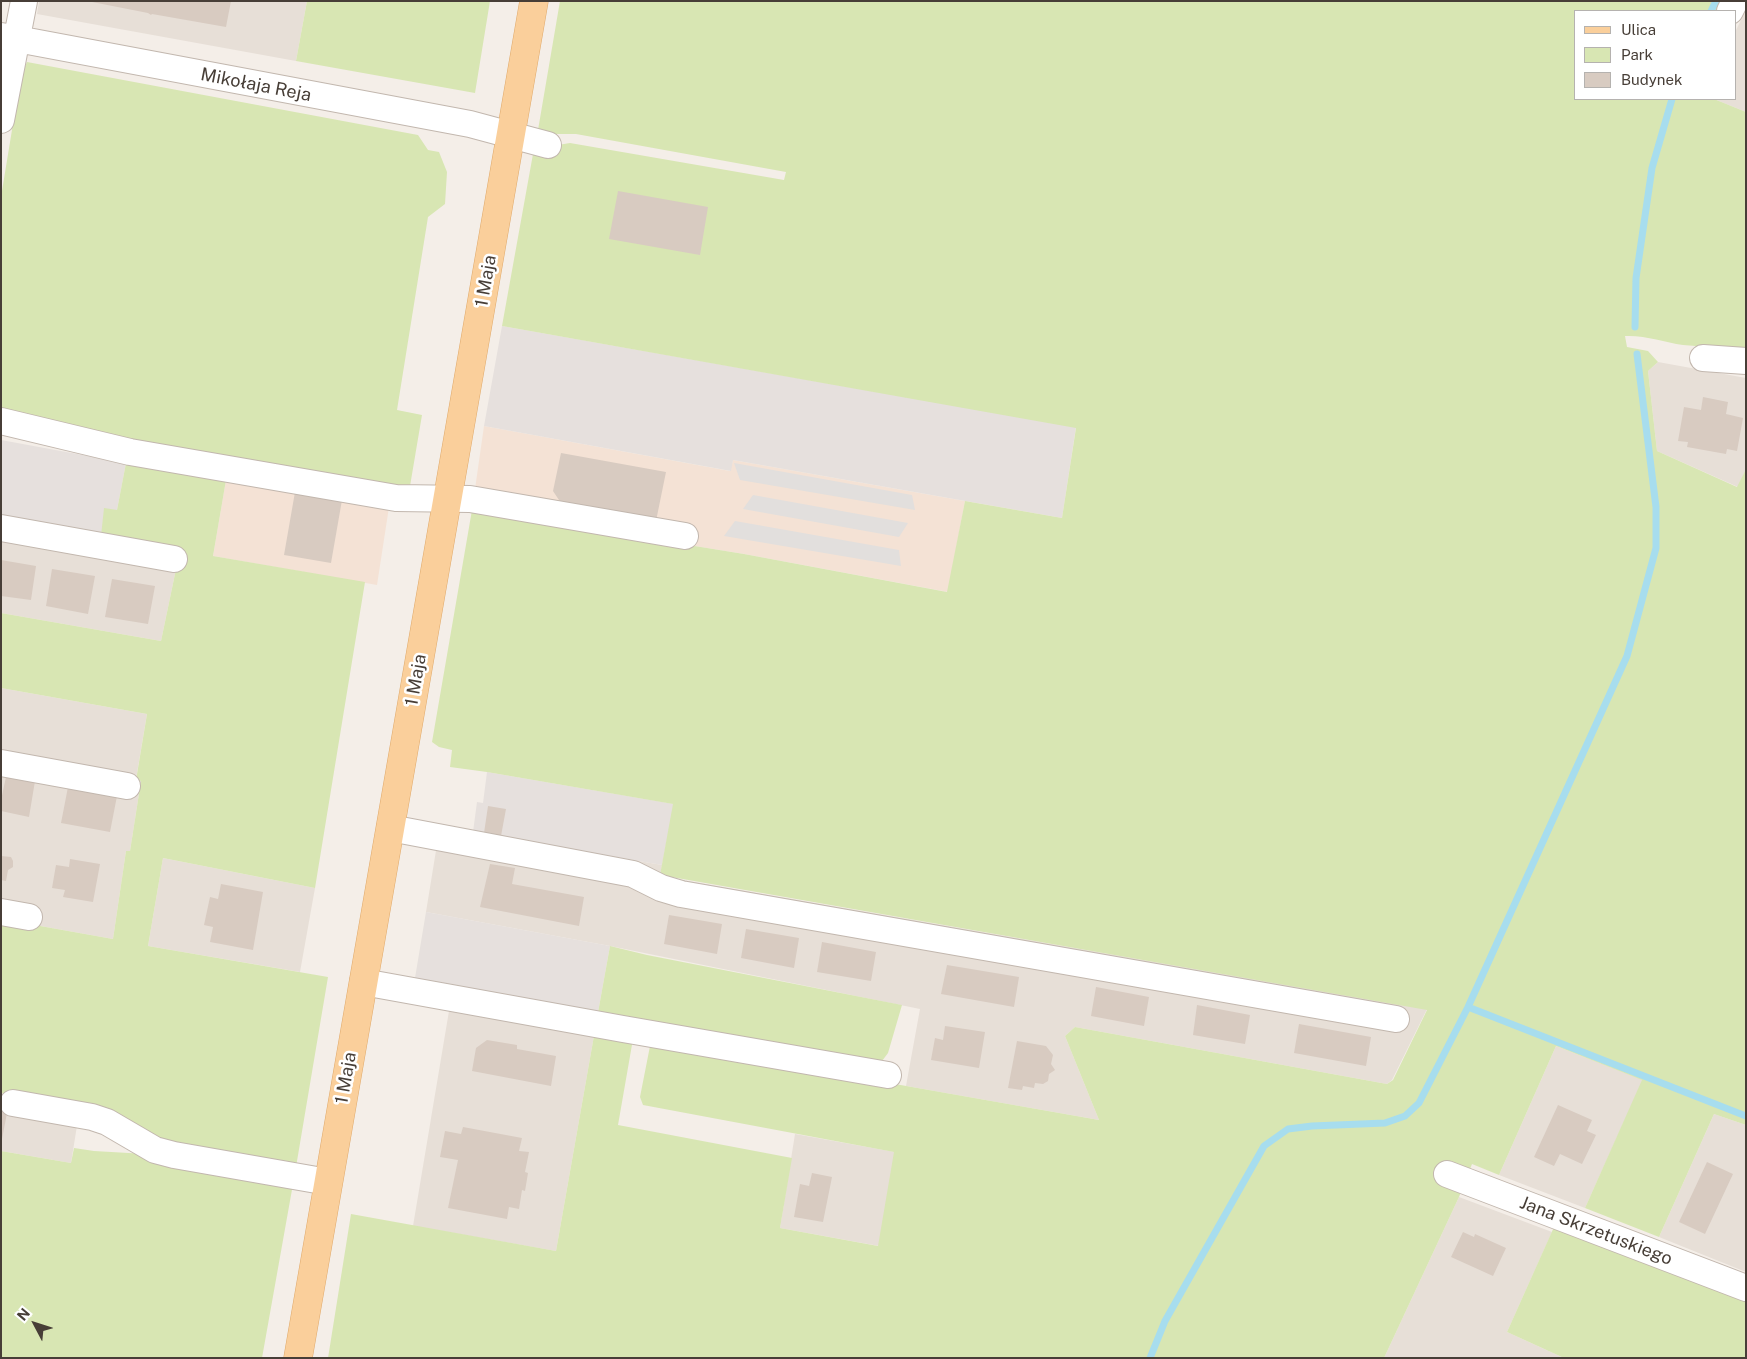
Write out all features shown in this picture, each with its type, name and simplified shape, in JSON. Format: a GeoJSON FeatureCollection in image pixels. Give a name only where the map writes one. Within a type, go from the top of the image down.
{"type":"FeatureCollection","features":[{"type":"Feature","properties":{"kind":"main road","name":"1 Maja"},"geometry":{"type":"LineString","coordinates":[[298,1358],[534,1]]}},
{"type":"Feature","properties":{"kind":"street"},"geometry":{"type":"LineString","coordinates":[[1,120],[9,38],[24,1]]}},
{"type":"Feature","properties":{"kind":"street","name":"Mikołaja Reja"},"geometry":{"type":"LineString","coordinates":[[9,38],[470,124],[548,145]]}},
{"type":"Feature","properties":{"kind":"street"},"geometry":{"type":"LineString","coordinates":[[1703,358],[1746,361]]}},
{"type":"Feature","properties":{"kind":"street"},"geometry":{"type":"LineString","coordinates":[[1,422],[139,454],[396,498],[470,499],[685,536]]}},
{"type":"Feature","properties":{"kind":"street"},"geometry":{"type":"LineString","coordinates":[[1,528],[174,559]]}},
{"type":"Feature","properties":{"kind":"street"},"geometry":{"type":"LineString","coordinates":[[1,763],[127,786]]}},
{"type":"Feature","properties":{"kind":"street"},"geometry":{"type":"LineString","coordinates":[[390,828],[633,874],[661,888],[681,894],[1396,1019]]}},
{"type":"Feature","properties":{"kind":"street"},"geometry":{"type":"LineString","coordinates":[[1,912],[29,917]]}},
{"type":"Feature","properties":{"kind":"street"},"geometry":{"type":"LineString","coordinates":[[363,982],[888,1075]]}},
{"type":"Feature","properties":{"kind":"street"},"geometry":{"type":"LineString","coordinates":[[13,1103],[92,1117],[114,1126],[155,1150],[174,1155],[328,1182]]}},
{"type":"Feature","properties":{"kind":"street","name":"Jana Skrzetuskiego"},"geometry":{"type":"LineString","coordinates":[[1447,1174],[1746,1288]]}},
{"type":"Feature","properties":{"kind":"shaded area"},"geometry":{"type":"Polygon","coordinates":[[[39,1],[307,1],[296,61],[37,14],[39,1]]]}},
{"type":"Feature","properties":{"kind":"shaded area"},"geometry":{"type":"Polygon","coordinates":[[[1746,10],[1746,112],[1716,100],[1737,100],[1737,28],[1746,10]]]}},
{"type":"Feature","properties":{"kind":"shaded area"},"geometry":{"type":"Polygon","coordinates":[[[502,326],[1076,427],[1062,518],[733,460],[731,471],[484,426],[502,326]]]}},
{"type":"Feature","properties":{"kind":"shaded area"},"geometry":{"type":"Polygon","coordinates":[[[1658,362],[1746,378],[1746,469],[1738,487],[1657,451],[1648,371],[1658,362]]]}},
{"type":"Feature","properties":{"kind":"shaded area"},"geometry":{"type":"Polygon","coordinates":[[[484,426],[730,471],[733,460],[965,501],[948,592],[744,554],[472,510],[484,426]]]}},
{"type":"Feature","properties":{"kind":"shaded area"},"geometry":{"type":"Polygon","coordinates":[[[1,440],[126,463],[117,510],[101,536],[1,519],[1,440]]]}},
{"type":"Feature","properties":{"kind":"shaded area"},"geometry":{"type":"Polygon","coordinates":[[[734,463],[912,495],[915,510],[740,480],[734,463]]]}},
{"type":"Feature","properties":{"kind":"shaded area"},"geometry":{"type":"Polygon","coordinates":[[[226,480],[389,507],[377,585],[213,556],[226,480]]]}},
{"type":"Feature","properties":{"kind":"shaded area"},"geometry":{"type":"Polygon","coordinates":[[[753,495],[908,523],[899,537],[743,509],[753,495]]]}},
{"type":"Feature","properties":{"kind":"shaded area"},"geometry":{"type":"Polygon","coordinates":[[[1,519],[180,550],[161,641],[1,613],[1,519]]]}},
{"type":"Feature","properties":{"kind":"shaded area"},"geometry":{"type":"Polygon","coordinates":[[[735,521],[899,550],[901,566],[724,536],[735,521]]]}},
{"type":"Feature","properties":{"kind":"shaded area"},"geometry":{"type":"Polygon","coordinates":[[[1,688],[147,714],[136,779],[141,781],[130,851],[126,851],[113,939],[1,919],[1,688]]]}},
{"type":"Feature","properties":{"kind":"shaded area"},"geometry":{"type":"Polygon","coordinates":[[[487,772],[674,804],[662,865],[473,832],[477,802],[483,803],[487,772]]]}},
{"type":"Feature","properties":{"kind":"shaded area"},"geometry":{"type":"Polygon","coordinates":[[[440,826],[662,865],[660,876],[1427,1009],[1392,1080],[1387,1084],[1075,1027],[1065,1036],[1099,1120],[906,1086],[920,1009],[610,946],[426,912],[440,826]]]}},
{"type":"Feature","properties":{"kind":"shaded area"},"geometry":{"type":"Polygon","coordinates":[[[163,858],[315,888],[300,972],[148,946],[163,858]]]}},
{"type":"Feature","properties":{"kind":"shaded area"},"geometry":{"type":"Polygon","coordinates":[[[426,912],[610,946],[597,1018],[414,984],[426,912]]]}},
{"type":"Feature","properties":{"kind":"shaded area"},"geometry":{"type":"Polygon","coordinates":[[[450,1005],[595,1030],[556,1251],[413,1226],[450,1005]]]}},
{"type":"Feature","properties":{"kind":"shaded area"},"geometry":{"type":"Polygon","coordinates":[[[1556,1046],[1643,1080],[1585,1208],[1499,1175],[1556,1046]]]}},
{"type":"Feature","properties":{"kind":"shaded area"},"geometry":{"type":"Polygon","coordinates":[[[1,1093],[80,1107],[71,1163],[1,1151],[1,1093]]]}},
{"type":"Feature","properties":{"kind":"shaded area"},"geometry":{"type":"Polygon","coordinates":[[[1714,1114],[1746,1125],[1746,1272],[1659,1237],[1714,1114]]]}},
{"type":"Feature","properties":{"kind":"shaded area"},"geometry":{"type":"Polygon","coordinates":[[[795,1134],[895,1152],[879,1246],[780,1228],[795,1134]]]}},
{"type":"Feature","properties":{"kind":"shaded area"},"geometry":{"type":"Polygon","coordinates":[[[1459,1197],[1552,1232],[1507,1332],[1564,1358],[1384,1358],[1459,1197]]]}},
{"type":"Feature","properties":{"kind":"green space"},"geometry":{"type":"Polygon","coordinates":[[[307,1],[490,1],[475,93],[296,61],[307,1]]]}},
{"type":"Feature","properties":{"kind":"green space"},"geometry":{"type":"Polygon","coordinates":[[[560,1],[1725,1],[1720,10],[1574,10],[1574,100],[1716,100],[1746,112],[1746,348],[1683,345],[1625,336],[1627,347],[1648,351],[1658,362],[1648,371],[1657,451],[1737,487],[1746,469],[1746,1125],[1714,1114],[1659,1237],[1585,1208],[1642,1080],[1556,1046],[1499,1175],[1472,1164],[1459,1197],[1384,1358],[328,1358],[351,1214],[556,1251],[595,1030],[633,1039],[618,1125],[792,1158],[780,1228],[878,1246],[894,1152],[643,1105],[640,1097],[651,1041],[1099,1120],[1065,1036],[1075,1027],[1387,1084],[1393,1080],[1427,1010],[660,875],[673,804],[450,767],[452,750],[439,747],[432,742],[472,510],[744,554],[947,592],[965,501],[1062,518],[1076,428],[502,326],[533,154],[552,146],[570,143],[784,180],[786,172],[576,134],[556,134],[538,130],[560,1]]]}},
{"type":"Feature","properties":{"kind":"green space"},"geometry":{"type":"Polygon","coordinates":[[[27,62],[418,135],[428,150],[439,152],[447,172],[445,204],[428,217],[397,410],[422,415],[409,492],[1,417],[1,197],[21,75],[27,62]]]}},
{"type":"Feature","properties":{"kind":"green space"},"geometry":{"type":"Polygon","coordinates":[[[126,463],[226,480],[213,556],[365,582],[315,888],[163,858],[148,946],[328,977],[296,1167],[188,1151],[79,1107],[1,1093],[1,919],[113,939],[126,851],[130,851],[141,781],[136,780],[147,714],[1,688],[1,613],[161,641],[180,550],[101,536],[104,508],[117,510],[126,463]]]}},
{"type":"Feature","properties":{"kind":"green space"},"geometry":{"type":"Polygon","coordinates":[[[610,946],[902,1005],[888,1053],[882,1061],[597,1018],[610,946]]]}},
{"type":"Feature","properties":{"kind":"green space"},"geometry":{"type":"Polygon","coordinates":[[[74,1148],[146,1154],[293,1184],[262,1358],[1,1358],[1,1151],[71,1163],[74,1148]]]}},
{"type":"Feature","properties":{"kind":"green space"},"geometry":{"type":"Polygon","coordinates":[[[1554,1227],[1746,1296],[1746,1358],[1564,1358],[1507,1332],[1554,1227]]]}},
{"type":"Feature","properties":{"kind":"building"},"geometry":{"type":"Polygon","coordinates":[[[87,1],[231,1],[226,27],[151,15],[87,1]]]}},
{"type":"Feature","properties":{"kind":"building"},"geometry":{"type":"Polygon","coordinates":[[[618,191],[708,207],[700,255],[609,239],[618,191]]]}},
{"type":"Feature","properties":{"kind":"building"},"geometry":{"type":"Polygon","coordinates":[[[1703,397],[1728,402],[1726,414],[1743,418],[1737,451],[1727,449],[1726,454],[1687,447],[1688,442],[1678,441],[1684,407],[1701,410],[1703,397]]]}},
{"type":"Feature","properties":{"kind":"building"},"geometry":{"type":"Polygon","coordinates":[[[561,453],[666,472],[656,521],[561,503],[553,491],[561,453]]]}},
{"type":"Feature","properties":{"kind":"building"},"geometry":{"type":"Polygon","coordinates":[[[295,492],[342,500],[331,563],[284,555],[295,492]]]}},
{"type":"Feature","properties":{"kind":"building"},"geometry":{"type":"Polygon","coordinates":[[[1,560],[36,566],[31,600],[1,596],[1,560]]]}},
{"type":"Feature","properties":{"kind":"building"},"geometry":{"type":"Polygon","coordinates":[[[52,569],[95,576],[88,614],[46,606],[52,569]]]}},
{"type":"Feature","properties":{"kind":"building"},"geometry":{"type":"Polygon","coordinates":[[[112,579],[155,586],[148,624],[105,617],[112,579]]]}},
{"type":"Feature","properties":{"kind":"building"},"geometry":{"type":"Polygon","coordinates":[[[6,777],[35,781],[29,817],[1,811],[1,800],[6,777]]]}},
{"type":"Feature","properties":{"kind":"building"},"geometry":{"type":"Polygon","coordinates":[[[68,787],[102,795],[103,793],[117,796],[110,832],[61,823],[68,787]]]}},
{"type":"Feature","properties":{"kind":"building"},"geometry":{"type":"Polygon","coordinates":[[[488,806],[506,809],[501,836],[484,833],[488,806]]]}},
{"type":"Feature","properties":{"kind":"building"},"geometry":{"type":"Polygon","coordinates":[[[1,856],[11,857],[13,861],[13,867],[8,870],[6,881],[1,880],[1,856]]]}},
{"type":"Feature","properties":{"kind":"building"},"geometry":{"type":"Polygon","coordinates":[[[70,859],[100,864],[93,902],[63,897],[65,890],[52,888],[56,865],[69,867],[70,859]]]}},
{"type":"Feature","properties":{"kind":"building"},"geometry":{"type":"Polygon","coordinates":[[[490,864],[515,868],[512,884],[584,897],[579,926],[480,907],[490,864]]]}},
{"type":"Feature","properties":{"kind":"building"},"geometry":{"type":"Polygon","coordinates":[[[221,884],[263,892],[253,950],[210,942],[213,927],[204,925],[210,897],[218,899],[221,884]]]}},
{"type":"Feature","properties":{"kind":"building"},"geometry":{"type":"Polygon","coordinates":[[[669,915],[722,924],[717,954],[664,944],[669,915]]]}},
{"type":"Feature","properties":{"kind":"building"},"geometry":{"type":"Polygon","coordinates":[[[746,929],[799,938],[794,968],[741,958],[746,929]]]}},
{"type":"Feature","properties":{"kind":"building"},"geometry":{"type":"Polygon","coordinates":[[[822,942],[876,952],[871,981],[817,972],[822,942]]]}},
{"type":"Feature","properties":{"kind":"building"},"geometry":{"type":"Polygon","coordinates":[[[947,965],[1019,977],[1014,1007],[941,994],[947,965]]]}},
{"type":"Feature","properties":{"kind":"building"},"geometry":{"type":"Polygon","coordinates":[[[1096,987],[1149,997],[1144,1026],[1091,1016],[1096,987]]]}},
{"type":"Feature","properties":{"kind":"building"},"geometry":{"type":"Polygon","coordinates":[[[1197,1005],[1250,1015],[1245,1044],[1193,1035],[1197,1005]]]}},
{"type":"Feature","properties":{"kind":"building"},"geometry":{"type":"Polygon","coordinates":[[[1299,1024],[1371,1037],[1366,1066],[1294,1053],[1299,1024]]]}},
{"type":"Feature","properties":{"kind":"building"},"geometry":{"type":"Polygon","coordinates":[[[945,1026],[985,1032],[979,1068],[931,1060],[935,1038],[943,1040],[945,1026]]]}},
{"type":"Feature","properties":{"kind":"building"},"geometry":{"type":"Polygon","coordinates":[[[487,1040],[517,1045],[517,1049],[556,1056],[551,1086],[472,1071],[476,1048],[487,1040]]]}},
{"type":"Feature","properties":{"kind":"building"},"geometry":{"type":"Polygon","coordinates":[[[1017,1041],[1046,1046],[1053,1055],[1051,1064],[1055,1070],[1049,1074],[1048,1081],[1043,1084],[1035,1083],[1034,1088],[1023,1086],[1022,1090],[1008,1088],[1017,1041]]]}},
{"type":"Feature","properties":{"kind":"building"},"geometry":{"type":"Polygon","coordinates":[[[1558,1105],[1592,1120],[1587,1131],[1596,1135],[1582,1164],[1560,1154],[1554,1166],[1534,1157],[1558,1105]]]}},
{"type":"Feature","properties":{"kind":"building"},"geometry":{"type":"Polygon","coordinates":[[[1,1107],[8,1108],[2,1139],[1,1139],[1,1107]]]}},
{"type":"Feature","properties":{"kind":"building"},"geometry":{"type":"Polygon","coordinates":[[[463,1127],[522,1138],[519,1151],[529,1152],[525,1172],[528,1173],[525,1191],[522,1190],[519,1209],[509,1207],[507,1219],[448,1208],[458,1160],[440,1157],[445,1131],[461,1134],[463,1127]]]}},
{"type":"Feature","properties":{"kind":"building"},"geometry":{"type":"Polygon","coordinates":[[[1707,1162],[1733,1174],[1705,1234],[1679,1222],[1707,1162]]]}},
{"type":"Feature","properties":{"kind":"building"},"geometry":{"type":"Polygon","coordinates":[[[812,1173],[832,1177],[823,1222],[794,1217],[800,1184],[809,1186],[812,1173]]]}},
{"type":"Feature","properties":{"kind":"building"},"geometry":{"type":"Polygon","coordinates":[[[1463,1232],[1474,1237],[1475,1234],[1506,1248],[1493,1276],[1451,1257],[1463,1232]]]}},
{"type":"Feature","properties":{"kind":"waterway"},"geometry":{"type":"LineString","coordinates":[[1712,10],[1716,1]]}},
{"type":"Feature","properties":{"kind":"waterway"},"geometry":{"type":"LineString","coordinates":[[1635,327],[1636,278],[1652,168],[1672,100]]}},
{"type":"Feature","properties":{"kind":"waterway"},"geometry":{"type":"LineString","coordinates":[[1150,1358],[1165,1321],[1264,1146],[1288,1129],[1312,1126],[1385,1123],[1405,1116],[1419,1103],[1468,1007],[1627,656],[1656,548],[1656,507],[1637,354]]}},
{"type":"Feature","properties":{"kind":"waterway"},"geometry":{"type":"LineString","coordinates":[[1468,1007],[1746,1116]]}}]}
